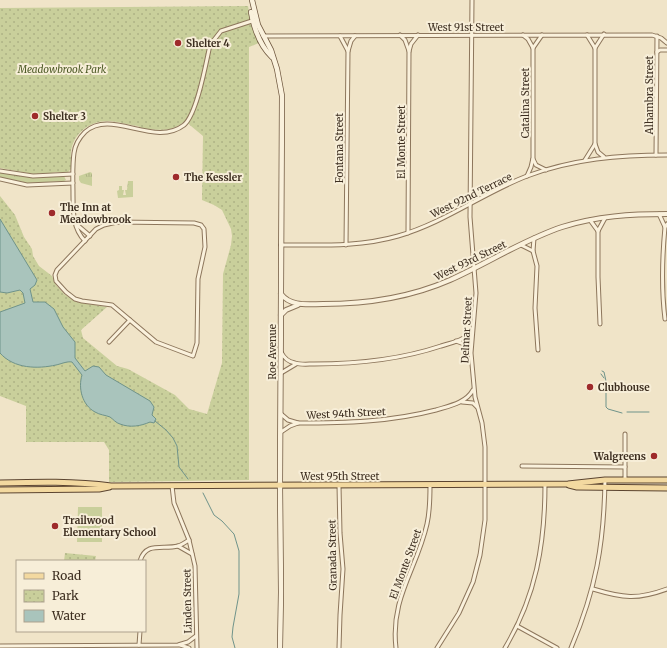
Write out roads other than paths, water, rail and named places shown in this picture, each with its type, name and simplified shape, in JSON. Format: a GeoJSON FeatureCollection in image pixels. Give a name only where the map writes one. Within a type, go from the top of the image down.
{"type":"FeatureCollection","features":[{"type":"Feature","properties":{"kind":"main road","name":"Roe Avenue"},"geometry":{"type":"LineString","coordinates":[[251,0],[260,40],[267,52],[272,57]]}},
{"type":"Feature","properties":{"kind":"main road","name":"Roe Avenue"},"geometry":{"type":"LineString","coordinates":[[255,20],[270,50],[277,68],[282,89],[280,351],[280,485],[282,571],[280,648]]}},
{"type":"Feature","properties":{"kind":"main road","name":"West 95th Street"},"geometry":{"type":"LineString","coordinates":[[0,483],[54,482],[112,486],[430,485],[568,484],[605,480],[667,480]]}},
{"type":"Feature","properties":{"kind":"main road","name":"West 95th Street"},"geometry":{"type":"LineString","coordinates":[[568,484],[577,487],[667,488]]}},
{"type":"Feature","properties":{"kind":"main road","name":"West 95th Street"},"geometry":{"type":"LineString","coordinates":[[0,490],[98,489],[112,486]]}},
{"type":"Feature","properties":{"kind":"street","name":"Delmar Street"},"geometry":{"type":"LineString","coordinates":[[437,648],[459,613],[477,570],[484,534],[486,484],[485,447],[482,423],[477,407],[474,389],[471,353],[476,293],[470,231],[472,0]]}},
{"type":"Feature","properties":{"kind":"street"},"geometry":{"type":"LineString","coordinates":[[85,241],[78,233],[74,215],[73,183],[74,153],[77,144],[84,133],[94,126],[109,124],[137,130],[162,132],[184,125],[189,119],[194,108],[210,45],[221,31],[255,20]]}},
{"type":"Feature","properties":{"kind":"street"},"geometry":{"type":"LineString","coordinates":[[595,48],[604,34]]}},
{"type":"Feature","properties":{"kind":"street","name":"West 91st Street"},"geometry":{"type":"LineString","coordinates":[[263,36],[604,34],[652,34],[657,36]]}},
{"type":"Feature","properties":{"kind":"street","name":"El Monte Street"},"geometry":{"type":"LineString","coordinates":[[400,35],[409,51]]}},
{"type":"Feature","properties":{"kind":"street","name":"El Monte Street"},"geometry":{"type":"LineString","coordinates":[[408,233],[409,51],[418,35]]}},
{"type":"Feature","properties":{"kind":"street"},"geometry":{"type":"LineString","coordinates":[[523,35],[528,39],[533,48],[542,35]]}},
{"type":"Feature","properties":{"kind":"street"},"geometry":{"type":"LineString","coordinates":[[585,160],[590,155],[594,144],[595,48],[591,40],[586,35]]}},
{"type":"Feature","properties":{"kind":"street","name":"Fontana Street"},"geometry":{"type":"LineString","coordinates":[[340,36],[348,51]]}},
{"type":"Feature","properties":{"kind":"street","name":"Fontana Street"},"geometry":{"type":"LineString","coordinates":[[346,245],[348,51],[351,41],[355,36]]}},
{"type":"Feature","properties":{"kind":"street"},"geometry":{"type":"LineString","coordinates":[[657,36],[667,44]]}},
{"type":"Feature","properties":{"kind":"street","name":"Alhambra Street"},"geometry":{"type":"LineString","coordinates":[[656,155],[657,36]]}},
{"type":"Feature","properties":{"kind":"street","name":"Catalina Street"},"geometry":{"type":"LineString","coordinates":[[527,176],[533,158],[533,48]]}},
{"type":"Feature","properties":{"kind":"street"},"geometry":{"type":"LineString","coordinates":[[657,52],[660,50],[667,50]]}},
{"type":"Feature","properties":{"kind":"street"},"geometry":{"type":"LineString","coordinates":[[594,144],[598,152],[604,157]]}},
{"type":"Feature","properties":{"kind":"street","name":"West 92nd Terrace"},"geometry":{"type":"LineString","coordinates":[[281,245],[346,245],[371,242],[408,233],[527,176],[546,170],[585,160],[604,157],[667,155]]}},
{"type":"Feature","properties":{"kind":"street"},"geometry":{"type":"LineString","coordinates":[[533,158],[536,165],[546,170]]}},
{"type":"Feature","properties":{"kind":"street"},"geometry":{"type":"LineString","coordinates":[[0,171],[32,176],[74,174]]}},
{"type":"Feature","properties":{"kind":"street"},"geometry":{"type":"LineString","coordinates":[[0,179],[27,185],[73,183]]}},
{"type":"Feature","properties":{"kind":"street","name":"West 93rd Street"},"geometry":{"type":"LineString","coordinates":[[298,305],[354,304],[386,300],[435,286],[521,244],[557,229],[606,217],[630,214],[667,214]]}},
{"type":"Feature","properties":{"kind":"street"},"geometry":{"type":"LineString","coordinates":[[659,214],[666,225],[661,265],[662,297],[665,319]]}},
{"type":"Feature","properties":{"kind":"street"},"geometry":{"type":"LineString","coordinates":[[600,324],[598,231],[606,217]]}},
{"type":"Feature","properties":{"kind":"street"},"geometry":{"type":"LineString","coordinates":[[590,220],[598,231]]}},
{"type":"Feature","properties":{"kind":"street"},"geometry":{"type":"LineString","coordinates":[[113,222],[194,223],[201,225],[204,231],[204,251],[198,279],[197,343],[193,356],[156,342],[112,305],[75,299],[56,281],[55,276],[57,270],[90,236],[100,227],[113,222]]}},
{"type":"Feature","properties":{"kind":"street"},"geometry":{"type":"LineString","coordinates":[[76,224],[90,236]]}},
{"type":"Feature","properties":{"kind":"street"},"geometry":{"type":"LineString","coordinates":[[534,238],[533,251],[537,266],[535,308],[538,350]]}},
{"type":"Feature","properties":{"kind":"street"},"geometry":{"type":"LineString","coordinates":[[521,244],[533,251]]}},
{"type":"Feature","properties":{"kind":"street"},"geometry":{"type":"LineString","coordinates":[[281,294],[288,300],[298,305]]}},
{"type":"Feature","properties":{"kind":"street"},"geometry":{"type":"LineString","coordinates":[[281,315],[286,310],[298,305]]}},
{"type":"Feature","properties":{"kind":"street"},"geometry":{"type":"LineString","coordinates":[[109,342],[130,320]]}},
{"type":"Feature","properties":{"kind":"street"},"geometry":{"type":"LineString","coordinates":[[280,351],[286,359],[296,364],[378,361],[421,352],[456,341],[468,335],[472,330]]}},
{"type":"Feature","properties":{"kind":"street"},"geometry":{"type":"LineString","coordinates":[[456,341],[464,344],[471,353]]}},
{"type":"Feature","properties":{"kind":"street"},"geometry":{"type":"LineString","coordinates":[[280,373],[296,364]]}},
{"type":"Feature","properties":{"kind":"street","name":"West 94th Street"},"geometry":{"type":"LineString","coordinates":[[281,432],[298,423],[380,421],[422,413],[461,402],[470,396],[474,389]]}},
{"type":"Feature","properties":{"kind":"street"},"geometry":{"type":"LineString","coordinates":[[461,402],[472,403],[477,407]]}},
{"type":"Feature","properties":{"kind":"street"},"geometry":{"type":"LineString","coordinates":[[281,414],[288,420],[298,423]]}},
{"type":"Feature","properties":{"kind":"street"},"geometry":{"type":"LineString","coordinates":[[625,434],[625,480]]}},
{"type":"Feature","properties":{"kind":"street"},"geometry":{"type":"LineString","coordinates":[[522,466],[625,467]]}},
{"type":"Feature","properties":{"kind":"street"},"geometry":{"type":"LineString","coordinates":[[571,648],[584,618],[593,589],[603,534],[605,480]]}},
{"type":"Feature","properties":{"kind":"street"},"geometry":{"type":"LineString","coordinates":[[505,648],[517,626],[531,593],[540,559],[544,528],[545,484]]}},
{"type":"Feature","properties":{"kind":"street","name":"Granada Street"},"geometry":{"type":"LineString","coordinates":[[339,485],[340,533],[343,569],[339,648]]}},
{"type":"Feature","properties":{"kind":"street","name":"El Monte Street"},"geometry":{"type":"LineString","coordinates":[[396,648],[395,630],[399,601],[427,525],[430,485]]}},
{"type":"Feature","properties":{"kind":"street","name":"Linden Street"},"geometry":{"type":"LineString","coordinates":[[172,486],[174,503],[189,540],[195,570],[197,648]]}},
{"type":"Feature","properties":{"kind":"street"},"geometry":{"type":"LineString","coordinates":[[140,560],[142,555],[150,549],[178,546],[189,540]]}},
{"type":"Feature","properties":{"kind":"street"},"geometry":{"type":"LineString","coordinates":[[178,546],[192,554]]}},
{"type":"Feature","properties":{"kind":"street"},"geometry":{"type":"LineString","coordinates":[[593,589],[612,595],[634,597],[667,589]]}},
{"type":"Feature","properties":{"kind":"street"},"geometry":{"type":"LineString","coordinates":[[517,626],[557,648]]}},
{"type":"Feature","properties":{"kind":"street"},"geometry":{"type":"LineString","coordinates":[[139,645],[140,632]]}},
{"type":"Feature","properties":{"kind":"street"},"geometry":{"type":"LineString","coordinates":[[178,645],[188,642],[196,636]]}},
{"type":"Feature","properties":{"kind":"street"},"geometry":{"type":"LineString","coordinates":[[0,646],[178,645],[189,648]]}},
{"type":"Feature","properties":{"kind":"water"},"geometry":{"type":"Polygon","coordinates":[[[0,219],[37,280],[35,285],[30,289],[33,302],[45,302],[54,309],[63,327],[75,342],[75,358],[85,371],[93,366],[99,367],[106,375],[150,401],[154,407],[152,415],[156,419],[154,423],[150,422],[143,425],[128,426],[117,423],[110,417],[97,413],[91,409],[84,401],[82,396],[82,375],[72,362],[42,367],[26,366],[12,362],[0,353],[0,312],[25,303],[23,293],[20,290],[7,293],[0,292],[0,219]]]}},
{"type":"Feature","properties":{"kind":"waterway"},"geometry":{"type":"LineString","coordinates":[[602,371],[604,372],[606,381],[606,407],[622,413]]}},
{"type":"Feature","properties":{"kind":"waterway"},"geometry":{"type":"LineString","coordinates":[[601,374],[604,378]]}},
{"type":"Feature","properties":{"kind":"waterway"},"geometry":{"type":"LineString","coordinates":[[627,412],[649,412]]}},
{"type":"Feature","properties":{"kind":"waterway"},"geometry":{"type":"LineString","coordinates":[[155,421],[173,438],[177,446],[179,467],[188,479]]}},
{"type":"Feature","properties":{"kind":"waterway"},"geometry":{"type":"LineString","coordinates":[[203,493],[214,515],[234,534],[239,551],[239,594],[232,637],[235,648]]}},
{"type":"Feature","properties":{"kind":"place","name":"Shelter 4"},"geometry":{"type":"Point","coordinates":[178,43]}},
{"type":"Feature","properties":{"kind":"place","name":"Shelter 3"},"geometry":{"type":"Point","coordinates":[35,116]}},
{"type":"Feature","properties":{"kind":"place","name":"The Kessler"},"geometry":{"type":"Point","coordinates":[176,177]}},
{"type":"Feature","properties":{"kind":"place","name":"The Inn at Meadowbrook"},"geometry":{"type":"Point","coordinates":[52,213]}},
{"type":"Feature","properties":{"kind":"place","name":"Clubhouse"},"geometry":{"type":"Point","coordinates":[590,387]}},
{"type":"Feature","properties":{"kind":"place","name":"Walgreens"},"geometry":{"type":"Point","coordinates":[654,456]}},
{"type":"Feature","properties":{"kind":"place","name":"Trailwood Elementary School"},"geometry":{"type":"Point","coordinates":[55,526]}},
{"type":"Feature","properties":{"kind":"park label","name":"Meadowbrook Park"},"geometry":{"type":"Point","coordinates":[62,69]}}]}
